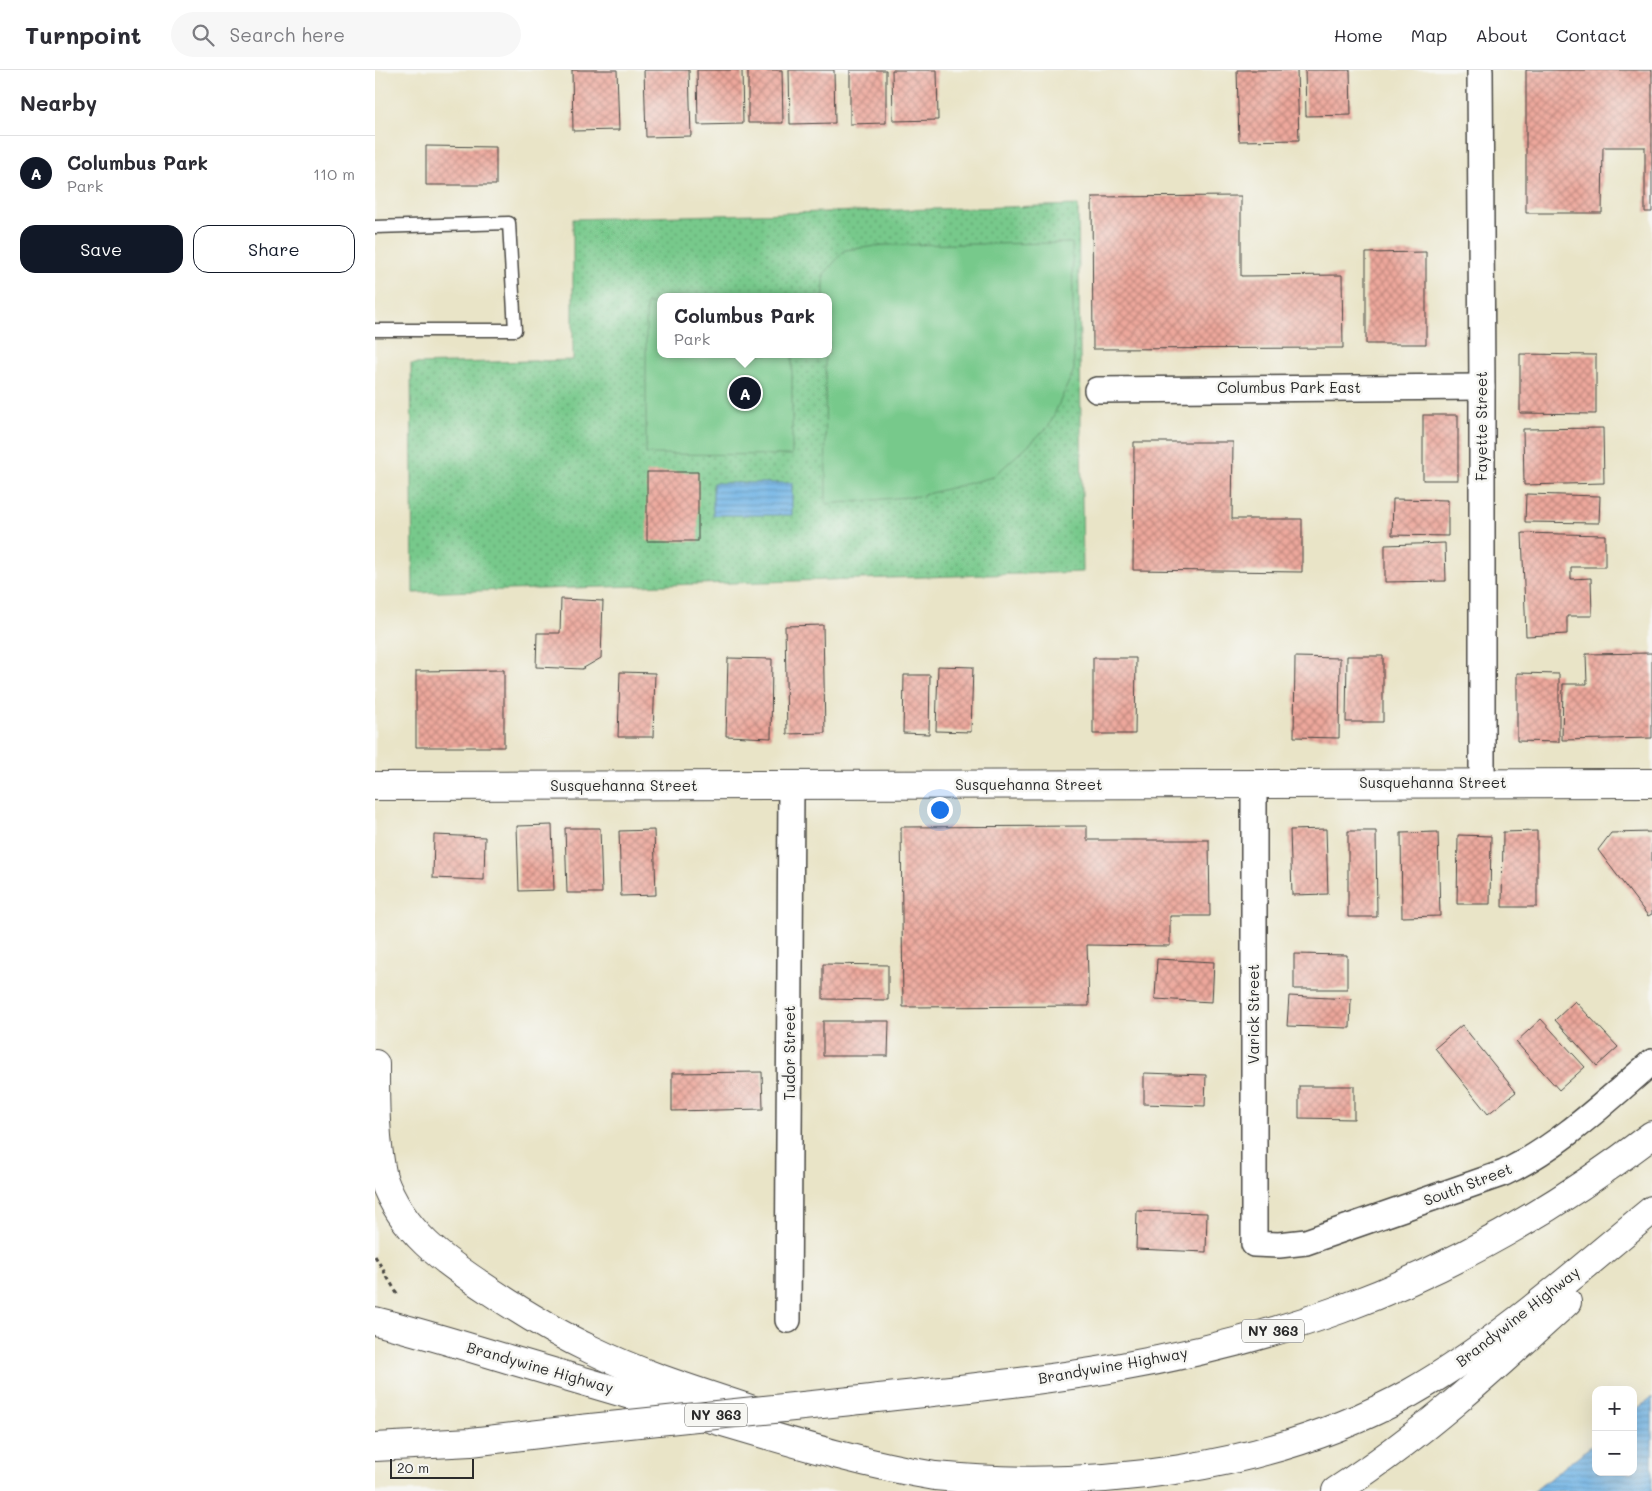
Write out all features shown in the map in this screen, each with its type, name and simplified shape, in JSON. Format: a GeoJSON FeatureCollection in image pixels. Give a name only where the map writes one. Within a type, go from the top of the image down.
{"type":"FeatureCollection","features":[{"type":"Feature","properties":{"kind":"main road","name":"Susquehanna Street"},"geometry":{"type":"LineString","coordinates":[[375,786],[1652,782]]}},
{"type":"Feature","properties":{"kind":"main road"},"geometry":{"type":"LineString","coordinates":[[375,1064],[375,1130],[379,1180],[403,1219],[419,1238],[443,1258],[510,1305],[552,1330],[592,1350],[667,1380],[851,1441],[951,1467],[1038,1484]]}},
{"type":"Feature","properties":{"kind":"main road","name":"Brandywine Highway"},"geometry":{"type":"LineString","coordinates":[[375,1448],[471,1442],[1012,1383],[1116,1368],[1197,1351],[1309,1320],[1388,1290],[1435,1269],[1562,1198],[1652,1135]]}},
{"type":"Feature","properties":{"kind":"main road","name":"Brandywine Highway"},"geometry":{"type":"LineString","coordinates":[[375,1321],[852,1458],[938,1477],[1038,1484],[1123,1482],[1205,1469],[1281,1449],[1350,1423],[1395,1401],[1432,1380],[1494,1339],[1652,1210]]}},
{"type":"Feature","properties":{"kind":"main road"},"geometry":{"type":"LineString","coordinates":[[1336,1491],[1382,1461],[1455,1403],[1652,1224]]}},
{"type":"Feature","properties":{"kind":"street","name":"Fayette Street"},"geometry":{"type":"LineString","coordinates":[[1480,70],[1482,387],[1481,783]]}},
{"type":"Feature","properties":{"kind":"street","name":"Columbus Park East"},"geometry":{"type":"LineString","coordinates":[[1097,390],[1482,387]]}},
{"type":"Feature","properties":{"kind":"street","name":"Varick Street"},"geometry":{"type":"LineString","coordinates":[[1254,784],[1254,1244]]}},
{"type":"Feature","properties":{"kind":"street","name":"Tudor Street"},"geometry":{"type":"LineString","coordinates":[[788,1320],[791,785]]}},
{"type":"Feature","properties":{"kind":"street","name":"South Street"},"geometry":{"type":"LineString","coordinates":[[1254,1244],[1279,1245],[1306,1242],[1503,1173],[1533,1158],[1562,1138],[1652,1062]]}},
{"type":"Feature","properties":{"kind":"lane"},"geometry":{"type":"LineString","coordinates":[[375,227],[509,223],[515,330],[375,330]]}},
{"type":"Feature","properties":{"kind":"path"},"geometry":{"type":"LineString","coordinates":[[375,1256],[399,1297]]}},
{"type":"Feature","properties":{"kind":"green space"},"geometry":{"type":"Polygon","coordinates":[[[1078,205],[1083,572],[413,593],[411,364],[573,360],[573,219],[1078,205]]]}},
{"type":"Feature","properties":{"kind":"green space"},"geometry":{"type":"Polygon","coordinates":[[[1072,243],[1074,370],[1049,426],[993,477],[919,496],[826,504],[825,358],[832,358],[832,293],[824,293],[824,274],[845,250],[885,245],[1072,243]]]}},
{"type":"Feature","properties":{"kind":"green space"},"geometry":{"type":"Polygon","coordinates":[[[646,304],[657,304],[657,358],[792,358],[792,455],[646,454],[646,304]]]}},
{"type":"Feature","properties":{"kind":"water"},"geometry":{"type":"Polygon","coordinates":[[[713,483],[792,483],[792,515],[713,515],[713,483]]]}},
{"type":"Feature","properties":{"kind":"water"},"geometry":{"type":"Polygon","coordinates":[[[1652,1397],[1652,1491],[1534,1491],[1592,1445],[1592,1476],[1637,1476],[1637,1409],[1652,1397]]]}},
{"type":"Feature","properties":{"kind":"building"},"geometry":{"type":"Polygon","coordinates":[[[572,70],[617,70],[619,130],[573,131],[572,70]]]}},
{"type":"Feature","properties":{"kind":"building"},"geometry":{"type":"Polygon","coordinates":[[[644,70],[689,70],[691,136],[646,137],[644,70]]]}},
{"type":"Feature","properties":{"kind":"building"},"geometry":{"type":"Polygon","coordinates":[[[697,70],[742,70],[743,124],[698,125],[697,70]]]}},
{"type":"Feature","properties":{"kind":"building"},"geometry":{"type":"Polygon","coordinates":[[[748,70],[782,70],[783,123],[748,123],[748,70]]]}},
{"type":"Feature","properties":{"kind":"building"},"geometry":{"type":"Polygon","coordinates":[[[789,70],[834,70],[835,123],[790,124],[789,70]]]}},
{"type":"Feature","properties":{"kind":"building"},"geometry":{"type":"Polygon","coordinates":[[[850,70],[886,70],[886,123],[850,124],[850,70]]]}},
{"type":"Feature","properties":{"kind":"building"},"geometry":{"type":"Polygon","coordinates":[[[892,70],[937,70],[938,120],[893,121],[892,70]]]}},
{"type":"Feature","properties":{"kind":"building"},"geometry":{"type":"Polygon","coordinates":[[[1237,70],[1297,70],[1299,140],[1239,141],[1237,70]]]}},
{"type":"Feature","properties":{"kind":"building"},"geometry":{"type":"Polygon","coordinates":[[[1305,70],[1350,70],[1351,115],[1306,116],[1305,70]]]}},
{"type":"Feature","properties":{"kind":"building"},"geometry":{"type":"Polygon","coordinates":[[[1526,70],[1652,70],[1652,212],[1645,212],[1645,147],[1603,147],[1602,213],[1526,213],[1526,70]]]}},
{"type":"Feature","properties":{"kind":"building"},"geometry":{"type":"Polygon","coordinates":[[[426,146],[496,147],[496,185],[426,185],[426,146]]]}},
{"type":"Feature","properties":{"kind":"building"},"geometry":{"type":"Polygon","coordinates":[[[1241,196],[1241,276],[1342,275],[1343,348],[1093,349],[1092,197],[1241,196]]]}},
{"type":"Feature","properties":{"kind":"building"},"geometry":{"type":"Polygon","coordinates":[[[1426,252],[1426,344],[1366,344],[1366,253],[1426,252]]]}},
{"type":"Feature","properties":{"kind":"building"},"geometry":{"type":"Polygon","coordinates":[[[1520,354],[1596,355],[1596,414],[1520,413],[1520,354]]]}},
{"type":"Feature","properties":{"kind":"building"},"geometry":{"type":"Polygon","coordinates":[[[1423,415],[1458,415],[1458,480],[1423,480],[1423,415]]]}},
{"type":"Feature","properties":{"kind":"building"},"geometry":{"type":"Polygon","coordinates":[[[1603,428],[1604,483],[1524,485],[1523,429],[1603,428]]]}},
{"type":"Feature","properties":{"kind":"building"},"geometry":{"type":"Polygon","coordinates":[[[1134,442],[1233,442],[1232,519],[1302,519],[1302,572],[1133,570],[1134,442]]]}},
{"type":"Feature","properties":{"kind":"building"},"geometry":{"type":"Polygon","coordinates":[[[647,472],[698,472],[698,541],[647,541],[647,472]]]}},
{"type":"Feature","properties":{"kind":"building"},"geometry":{"type":"Polygon","coordinates":[[[1526,494],[1600,496],[1599,523],[1525,522],[1526,494]]]}},
{"type":"Feature","properties":{"kind":"building"},"geometry":{"type":"Polygon","coordinates":[[[1393,499],[1448,500],[1448,536],[1392,535],[1393,499]]]}},
{"type":"Feature","properties":{"kind":"building"},"geometry":{"type":"Polygon","coordinates":[[[1522,533],[1605,535],[1605,567],[1571,567],[1571,579],[1591,578],[1592,616],[1567,616],[1567,634],[1526,636],[1522,533]]]}},
{"type":"Feature","properties":{"kind":"building"},"geometry":{"type":"Polygon","coordinates":[[[1445,543],[1446,581],[1385,582],[1385,545],[1445,543]]]}},
{"type":"Feature","properties":{"kind":"building"},"geometry":{"type":"Polygon","coordinates":[[[561,599],[603,601],[601,658],[582,669],[536,667],[537,633],[560,633],[561,599]]]}},
{"type":"Feature","properties":{"kind":"building"},"geometry":{"type":"Polygon","coordinates":[[[823,625],[825,733],[787,734],[785,626],[823,625]]]}},
{"type":"Feature","properties":{"kind":"building"},"geometry":{"type":"Polygon","coordinates":[[[1652,653],[1652,738],[1562,740],[1563,684],[1587,684],[1586,654],[1652,653]]]}},
{"type":"Feature","properties":{"kind":"building"},"geometry":{"type":"Polygon","coordinates":[[[1347,656],[1383,656],[1383,722],[1346,722],[1347,656]]]}},
{"type":"Feature","properties":{"kind":"building"},"geometry":{"type":"Polygon","coordinates":[[[1295,657],[1340,658],[1339,738],[1294,737],[1295,657]]]}},
{"type":"Feature","properties":{"kind":"building"},"geometry":{"type":"Polygon","coordinates":[[[728,658],[772,659],[771,738],[726,736],[728,658]]]}},
{"type":"Feature","properties":{"kind":"building"},"geometry":{"type":"Polygon","coordinates":[[[1093,658],[1136,658],[1135,734],[1093,734],[1093,658]]]}},
{"type":"Feature","properties":{"kind":"building"},"geometry":{"type":"Polygon","coordinates":[[[938,666],[973,667],[971,732],[936,731],[938,666]]]}},
{"type":"Feature","properties":{"kind":"building"},"geometry":{"type":"Polygon","coordinates":[[[504,670],[504,747],[416,747],[416,671],[504,670]]]}},
{"type":"Feature","properties":{"kind":"building"},"geometry":{"type":"Polygon","coordinates":[[[620,672],[655,673],[653,737],[618,737],[620,672]]]}},
{"type":"Feature","properties":{"kind":"building"},"geometry":{"type":"Polygon","coordinates":[[[1517,673],[1559,674],[1559,742],[1517,741],[1517,673]]]}},
{"type":"Feature","properties":{"kind":"building"},"geometry":{"type":"Polygon","coordinates":[[[904,675],[930,675],[929,734],[903,733],[904,675]]]}},
{"type":"Feature","properties":{"kind":"building"},"geometry":{"type":"Polygon","coordinates":[[[552,825],[554,890],[519,891],[517,826],[552,825]]]}},
{"type":"Feature","properties":{"kind":"building"},"geometry":{"type":"Polygon","coordinates":[[[1087,826],[1087,840],[1209,840],[1210,916],[1170,916],[1170,946],[1087,945],[1089,1006],[903,1007],[901,827],[1087,826]]]}},
{"type":"Feature","properties":{"kind":"building"},"geometry":{"type":"Polygon","coordinates":[[[565,828],[600,828],[602,893],[567,893],[565,828]]]}},
{"type":"Feature","properties":{"kind":"building"},"geometry":{"type":"Polygon","coordinates":[[[1326,829],[1328,894],[1292,895],[1290,830],[1326,829]]]}},
{"type":"Feature","properties":{"kind":"building"},"geometry":{"type":"Polygon","coordinates":[[[654,830],[656,895],[621,896],[619,831],[654,830]]]}},
{"type":"Feature","properties":{"kind":"building"},"geometry":{"type":"Polygon","coordinates":[[[1348,831],[1376,831],[1377,917],[1348,917],[1348,831]]]}},
{"type":"Feature","properties":{"kind":"building"},"geometry":{"type":"Polygon","coordinates":[[[1537,831],[1537,907],[1502,907],[1503,832],[1537,831]]]}},
{"type":"Feature","properties":{"kind":"building"},"geometry":{"type":"Polygon","coordinates":[[[1438,832],[1440,916],[1402,917],[1401,833],[1438,832]]]}},
{"type":"Feature","properties":{"kind":"building"},"geometry":{"type":"Polygon","coordinates":[[[1652,832],[1652,914],[1648,916],[1598,850],[1611,833],[1652,832]]]}},
{"type":"Feature","properties":{"kind":"building"},"geometry":{"type":"Polygon","coordinates":[[[434,835],[485,837],[484,880],[433,878],[434,835]]]}},
{"type":"Feature","properties":{"kind":"building"},"geometry":{"type":"Polygon","coordinates":[[[1458,835],[1491,836],[1490,904],[1457,904],[1458,835]]]}},
{"type":"Feature","properties":{"kind":"building"},"geometry":{"type":"Polygon","coordinates":[[[1294,954],[1347,955],[1347,989],[1294,989],[1294,954]]]}},
{"type":"Feature","properties":{"kind":"building"},"geometry":{"type":"Polygon","coordinates":[[[1157,959],[1214,962],[1212,1002],[1155,999],[1157,959]]]}},
{"type":"Feature","properties":{"kind":"building"},"geometry":{"type":"Polygon","coordinates":[[[823,964],[888,965],[888,1000],[823,999],[823,964]]]}},
{"type":"Feature","properties":{"kind":"building"},"geometry":{"type":"Polygon","coordinates":[[[1289,996],[1351,999],[1350,1028],[1287,1026],[1289,996]]]}},
{"type":"Feature","properties":{"kind":"building"},"geometry":{"type":"Polygon","coordinates":[[[1575,1001],[1618,1047],[1597,1066],[1555,1020],[1575,1001]]]}},
{"type":"Feature","properties":{"kind":"building"},"geometry":{"type":"Polygon","coordinates":[[[1541,1019],[1585,1067],[1559,1090],[1516,1042],[1541,1019]]]}},
{"type":"Feature","properties":{"kind":"building"},"geometry":{"type":"Polygon","coordinates":[[[823,1021],[889,1021],[888,1056],[823,1056],[823,1021]]]}},
{"type":"Feature","properties":{"kind":"building"},"geometry":{"type":"Polygon","coordinates":[[[1462,1025],[1516,1092],[1488,1114],[1435,1048],[1462,1025]]]}},
{"type":"Feature","properties":{"kind":"building"},"geometry":{"type":"Polygon","coordinates":[[[762,1072],[763,1109],[672,1111],[672,1073],[762,1072]]]}},
{"type":"Feature","properties":{"kind":"building"},"geometry":{"type":"Polygon","coordinates":[[[1144,1073],[1206,1075],[1205,1106],[1144,1104],[1144,1073]]]}},
{"type":"Feature","properties":{"kind":"building"},"geometry":{"type":"Polygon","coordinates":[[[1299,1086],[1354,1086],[1354,1119],[1299,1118],[1299,1086]]]}},
{"type":"Feature","properties":{"kind":"building"},"geometry":{"type":"Polygon","coordinates":[[[1137,1211],[1207,1213],[1206,1252],[1136,1249],[1137,1211]]]}},
{"type":"Feature","properties":{"kind":"place","name":"Columbus Park"},"geometry":{"type":"Point","coordinates":[745,393]}}]}
